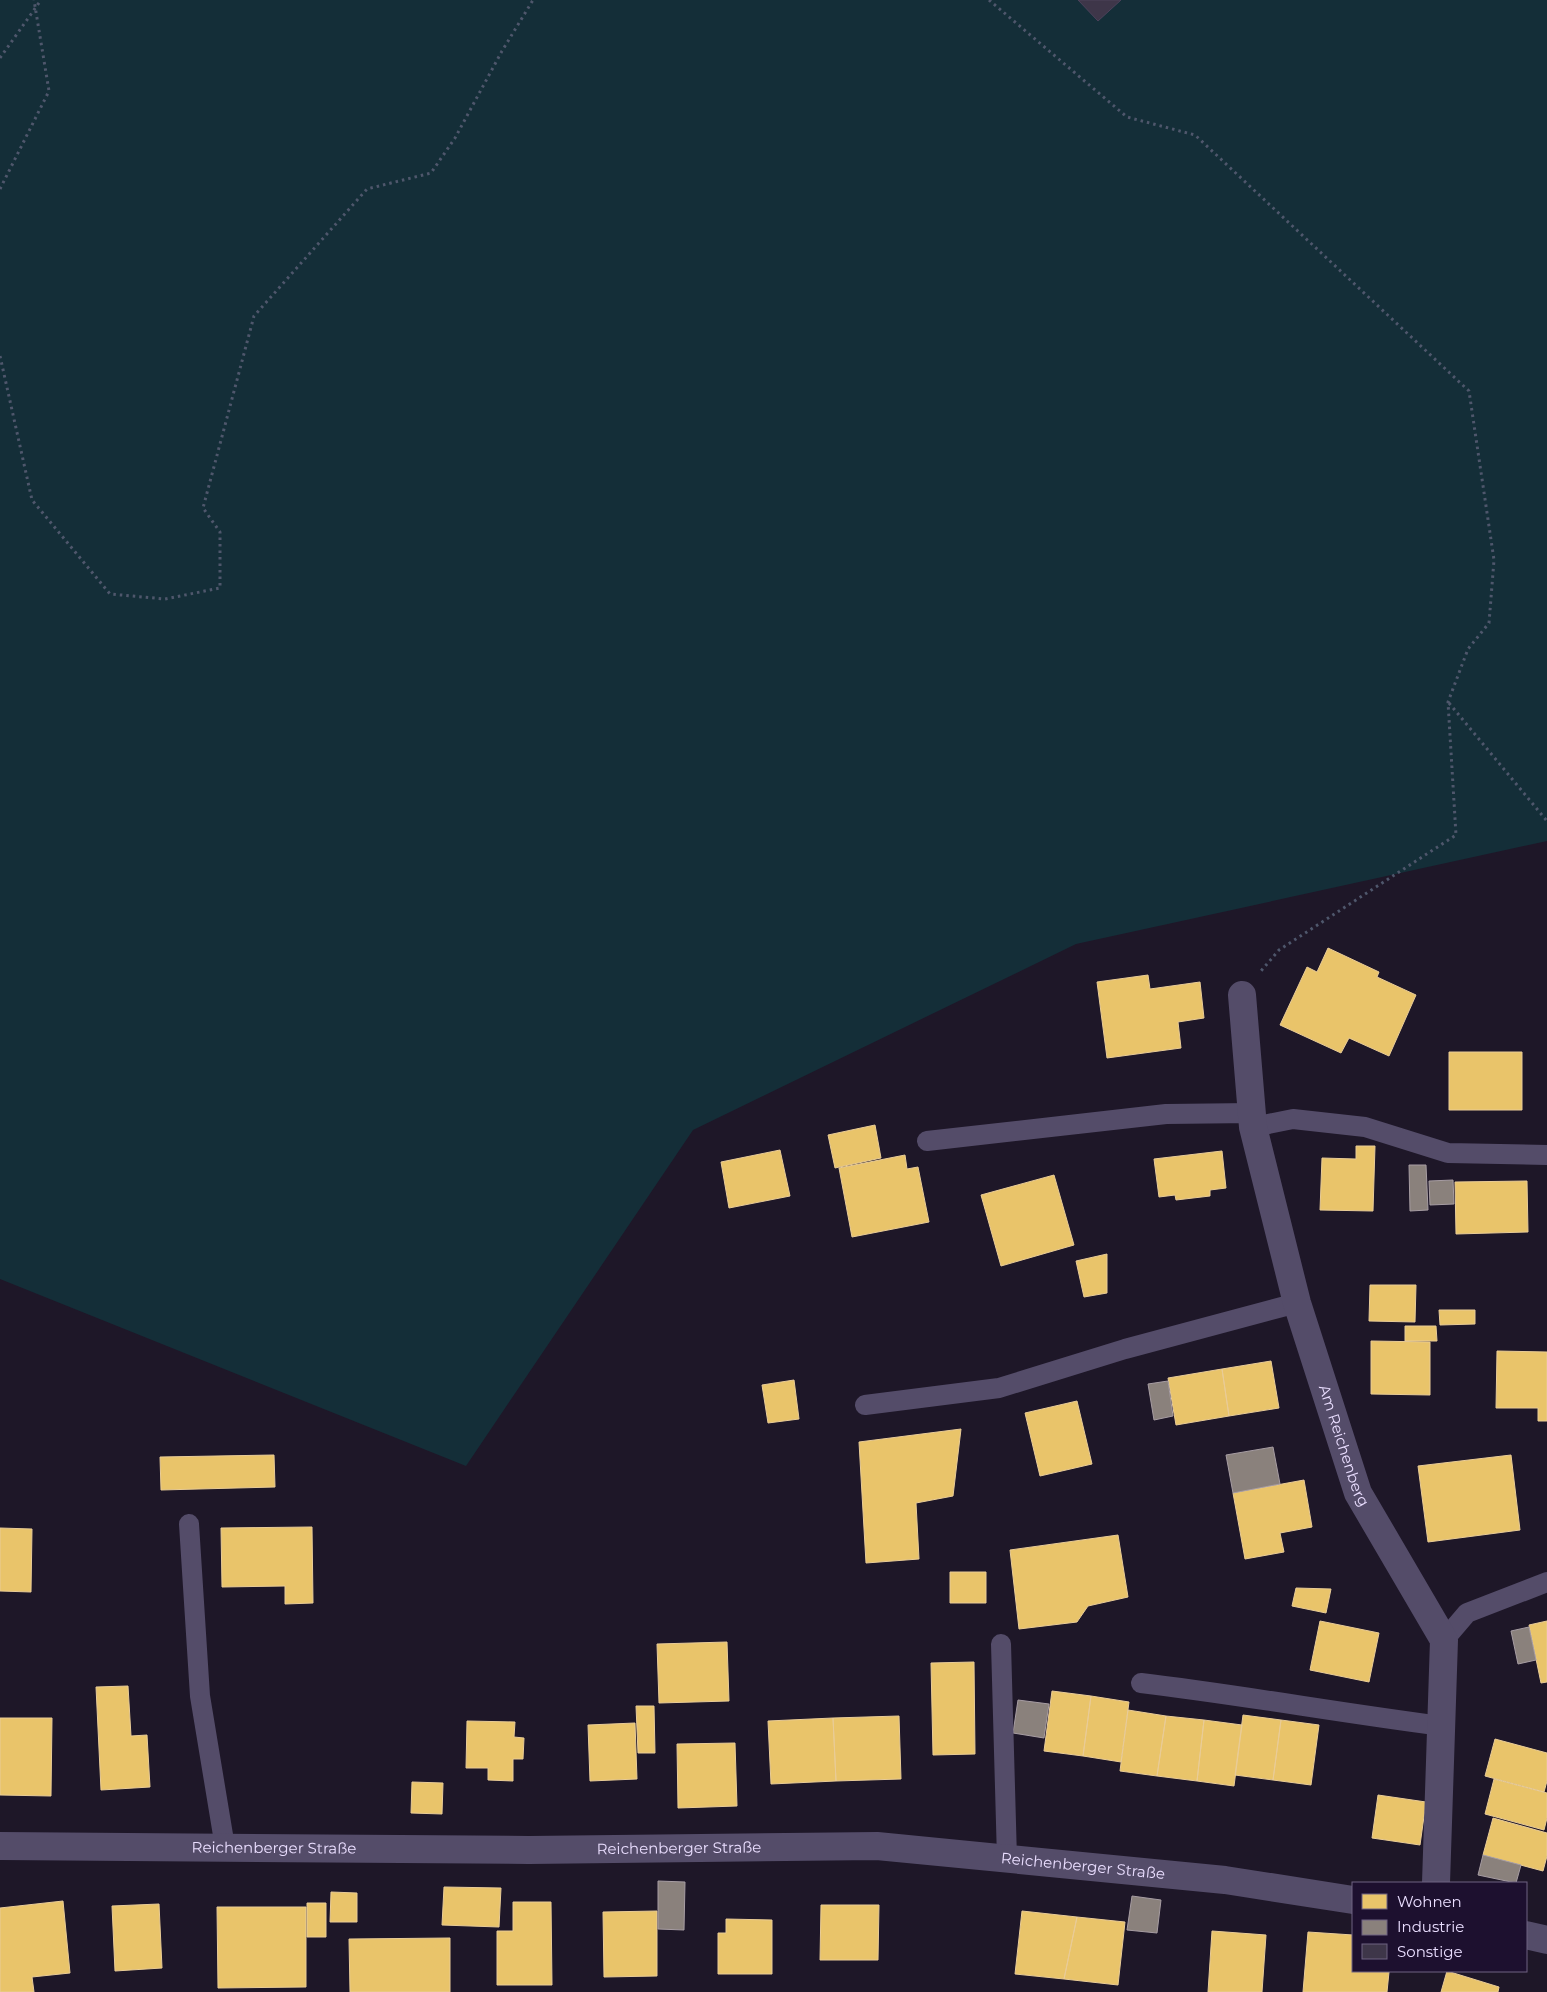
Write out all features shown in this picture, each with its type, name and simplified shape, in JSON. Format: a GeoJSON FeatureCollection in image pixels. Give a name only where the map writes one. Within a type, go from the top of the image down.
{"type":"FeatureCollection","features":[{"type":"Feature","properties":{"kind":"street","name":"Am Reichenberg"},"geometry":{"type":"LineString","coordinates":[[1242,995],[1252,1120],[1297,1303],[1358,1493],[1444,1640]]}},
{"type":"Feature","properties":{"kind":"street"},"geometry":{"type":"LineString","coordinates":[[1436,1882],[1444,1640]]}},
{"type":"Feature","properties":{"kind":"street","name":"Reichenberger Straße"},"geometry":{"type":"LineString","coordinates":[[0,1846],[225,1846],[539,1850],[876,1846],[1225,1880],[1352,1900]]}},
{"type":"Feature","properties":{"kind":"street"},"geometry":{"type":"LineString","coordinates":[[1527,1935],[1547,1940]]}},
{"type":"Feature","properties":{"kind":"lane"},"geometry":{"type":"LineString","coordinates":[[927,1141],[1166,1114],[1252,1120],[1293,1119],[1365,1127],[1448,1152],[1547,1155]]}},
{"type":"Feature","properties":{"kind":"lane"},"geometry":{"type":"LineString","coordinates":[[865,1405],[999,1388],[1144,1344],[1297,1303]]}},
{"type":"Feature","properties":{"kind":"lane"},"geometry":{"type":"LineString","coordinates":[[189,1524],[200,1696],[225,1846]]}},
{"type":"Feature","properties":{"kind":"lane"},"geometry":{"type":"LineString","coordinates":[[1444,1640],[1467,1613],[1547,1582]]}},
{"type":"Feature","properties":{"kind":"lane"},"geometry":{"type":"LineString","coordinates":[[1000,1644],[1007,1859]]}},
{"type":"Feature","properties":{"kind":"lane"},"geometry":{"type":"LineString","coordinates":[[1141,1682],[1242,1695],[1335,1712],[1442,1726]]}},
{"type":"Feature","properties":{"kind":"path"},"geometry":{"type":"LineString","coordinates":[[0,188],[49,91],[34,0]]}},
{"type":"Feature","properties":{"kind":"path"},"geometry":{"type":"LineString","coordinates":[[0,58],[40,0]]}},
{"type":"Feature","properties":{"kind":"path"},"geometry":{"type":"LineString","coordinates":[[0,356],[32,500],[110,594],[165,599],[220,588],[220,532],[204,508],[254,316],[368,189],[431,173],[455,138],[502,51],[533,0]]}},
{"type":"Feature","properties":{"kind":"path"},"geometry":{"type":"LineString","coordinates":[[989,0],[1127,117],[1195,135],[1469,391],[1494,560],[1489,623],[1468,649],[1448,702],[1456,835],[1279,950],[1242,995]]}},
{"type":"Feature","properties":{"kind":"path"},"geometry":{"type":"LineString","coordinates":[[1448,702],[1547,821]]}},
{"type":"Feature","properties":{"kind":"shaded area"},"geometry":{"type":"Polygon","coordinates":[[[0,0],[1547,0],[1547,841],[1076,944],[693,1130],[466,1466],[0,1279],[0,0]]]}},
{"type":"Feature","properties":{"kind":"building: Wohnen"},"geometry":{"type":"Polygon","coordinates":[[[1328,948],[1379,972],[1377,977],[1416,995],[1389,1056],[1349,1038],[1341,1053],[1280,1025],[1307,967],[1317,972],[1328,948]]]}},
{"type":"Feature","properties":{"kind":"building: Wohnen"},"geometry":{"type":"Polygon","coordinates":[[[1148,975],[1150,989],[1200,982],[1204,1018],[1178,1022],[1181,1048],[1107,1058],[1097,982],[1148,975]]]}},
{"type":"Feature","properties":{"kind":"building: Wohnen"},"geometry":{"type":"Polygon","coordinates":[[[1449,1052],[1522,1052],[1522,1110],[1449,1110],[1449,1052]]]}},
{"type":"Feature","properties":{"kind":"building: Wohnen"},"geometry":{"type":"Polygon","coordinates":[[[875,1125],[881,1158],[835,1168],[828,1135],[875,1125]]]}},
{"type":"Feature","properties":{"kind":"building: Wohnen"},"geometry":{"type":"Polygon","coordinates":[[[1356,1146],[1375,1146],[1373,1211],[1320,1210],[1322,1158],[1356,1159],[1356,1146]]]}},
{"type":"Feature","properties":{"kind":"building: Wohnen"},"geometry":{"type":"Polygon","coordinates":[[[780,1150],[790,1196],[729,1208],[721,1162],[780,1150]]]}},
{"type":"Feature","properties":{"kind":"building: Wohnen"},"geometry":{"type":"Polygon","coordinates":[[[1222,1151],[1226,1188],[1210,1190],[1210,1196],[1176,1200],[1175,1195],[1159,1197],[1154,1159],[1222,1151]]]}},
{"type":"Feature","properties":{"kind":"building: Wohnen"},"geometry":{"type":"Polygon","coordinates":[[[905,1155],[907,1169],[918,1167],[929,1222],[852,1237],[839,1168],[905,1155]]]}},
{"type":"Feature","properties":{"kind":"building: Wohnen"},"geometry":{"type":"Polygon","coordinates":[[[1054,1175],[1074,1245],[1001,1266],[981,1195],[1054,1175]]]}},
{"type":"Feature","properties":{"kind":"building: Wohnen"},"geometry":{"type":"Polygon","coordinates":[[[1527,1181],[1528,1232],[1456,1234],[1455,1182],[1527,1181]]]}},
{"type":"Feature","properties":{"kind":"building: Wohnen"},"geometry":{"type":"Polygon","coordinates":[[[1107,1254],[1107,1293],[1084,1297],[1076,1261],[1107,1254]]]}},
{"type":"Feature","properties":{"kind":"building: Wohnen"},"geometry":{"type":"Polygon","coordinates":[[[1370,1285],[1416,1285],[1415,1322],[1369,1321],[1370,1285]]]}},
{"type":"Feature","properties":{"kind":"building: Wohnen"},"geometry":{"type":"Polygon","coordinates":[[[1439,1310],[1475,1310],[1475,1324],[1440,1325],[1439,1310]]]}},
{"type":"Feature","properties":{"kind":"building: Wohnen"},"geometry":{"type":"Polygon","coordinates":[[[1405,1326],[1436,1326],[1437,1341],[1405,1341],[1405,1326]]]}},
{"type":"Feature","properties":{"kind":"building: Wohnen"},"geometry":{"type":"Polygon","coordinates":[[[1371,1341],[1430,1342],[1430,1395],[1371,1394],[1371,1341]]]}},
{"type":"Feature","properties":{"kind":"building: Wohnen"},"geometry":{"type":"Polygon","coordinates":[[[1497,1351],[1547,1352],[1547,1421],[1538,1421],[1538,1408],[1496,1408],[1497,1351]]]}},
{"type":"Feature","properties":{"kind":"building: Wohnen"},"geometry":{"type":"Polygon","coordinates":[[[1271,1361],[1279,1408],[1229,1416],[1222,1369],[1271,1361]]]}},
{"type":"Feature","properties":{"kind":"building: Wohnen"},"geometry":{"type":"Polygon","coordinates":[[[1222,1369],[1229,1416],[1176,1425],[1168,1378],[1222,1369]]]}},
{"type":"Feature","properties":{"kind":"building: Wohnen"},"geometry":{"type":"Polygon","coordinates":[[[794,1380],[799,1419],[768,1423],[762,1385],[794,1380]]]}},
{"type":"Feature","properties":{"kind":"building: Wohnen"},"geometry":{"type":"Polygon","coordinates":[[[1077,1401],[1092,1464],[1040,1476],[1025,1413],[1077,1401]]]}},
{"type":"Feature","properties":{"kind":"building: Wohnen"},"geometry":{"type":"Polygon","coordinates":[[[961,1429],[953,1496],[916,1503],[919,1559],[866,1563],[859,1442],[961,1429]]]}},
{"type":"Feature","properties":{"kind":"building: Wohnen"},"geometry":{"type":"Polygon","coordinates":[[[274,1455],[275,1487],[161,1490],[160,1457],[274,1455]]]}},
{"type":"Feature","properties":{"kind":"building: Wohnen"},"geometry":{"type":"Polygon","coordinates":[[[1511,1455],[1520,1530],[1428,1542],[1418,1466],[1511,1455]]]}},
{"type":"Feature","properties":{"kind":"building: Wohnen"},"geometry":{"type":"Polygon","coordinates":[[[1304,1480],[1312,1527],[1280,1533],[1284,1552],[1245,1559],[1233,1493],[1304,1480]]]}},
{"type":"Feature","properties":{"kind":"building: Wohnen"},"geometry":{"type":"Polygon","coordinates":[[[312,1527],[313,1603],[285,1604],[285,1586],[222,1587],[221,1528],[312,1527]]]}},
{"type":"Feature","properties":{"kind":"building: Wohnen"},"geometry":{"type":"Polygon","coordinates":[[[0,1528],[32,1529],[31,1592],[0,1591],[0,1528]]]}},
{"type":"Feature","properties":{"kind":"building: Wohnen"},"geometry":{"type":"Polygon","coordinates":[[[1118,1535],[1128,1597],[1088,1606],[1077,1622],[1019,1629],[1010,1550],[1118,1535]]]}},
{"type":"Feature","properties":{"kind":"building: Wohnen"},"geometry":{"type":"Polygon","coordinates":[[[950,1572],[986,1572],[986,1603],[950,1603],[950,1572]]]}},
{"type":"Feature","properties":{"kind":"building: Wohnen"},"geometry":{"type":"Polygon","coordinates":[[[1296,1588],[1331,1589],[1326,1613],[1292,1606],[1296,1588]]]}},
{"type":"Feature","properties":{"kind":"building: Wohnen"},"geometry":{"type":"Polygon","coordinates":[[[1320,1621],[1379,1633],[1369,1682],[1310,1670],[1320,1621]]]}},
{"type":"Feature","properties":{"kind":"building: Wohnen"},"geometry":{"type":"Polygon","coordinates":[[[1547,1621],[1547,1682],[1541,1683],[1529,1625],[1547,1621]]]}},
{"type":"Feature","properties":{"kind":"building: Wohnen"},"geometry":{"type":"Polygon","coordinates":[[[727,1642],[729,1701],[659,1703],[657,1644],[727,1642]]]}},
{"type":"Feature","properties":{"kind":"building: Wohnen"},"geometry":{"type":"Polygon","coordinates":[[[974,1662],[975,1754],[933,1755],[931,1663],[974,1662]]]}},
{"type":"Feature","properties":{"kind":"building: Wohnen"},"geometry":{"type":"Polygon","coordinates":[[[128,1686],[131,1736],[147,1735],[150,1787],[101,1790],[96,1687],[128,1686]]]}},
{"type":"Feature","properties":{"kind":"building: Wohnen"},"geometry":{"type":"Polygon","coordinates":[[[1052,1691],[1091,1696],[1083,1756],[1044,1751],[1052,1691]]]}},
{"type":"Feature","properties":{"kind":"building: Wohnen"},"geometry":{"type":"Polygon","coordinates":[[[1091,1696],[1129,1702],[1121,1762],[1083,1756],[1091,1696]]]}},
{"type":"Feature","properties":{"kind":"building: Wohnen"},"geometry":{"type":"Polygon","coordinates":[[[636,1706],[654,1706],[655,1753],[638,1753],[636,1706]]]}},
{"type":"Feature","properties":{"kind":"building: Wohnen"},"geometry":{"type":"Polygon","coordinates":[[[1128,1710],[1166,1716],[1157,1776],[1120,1771],[1128,1710]]]}},
{"type":"Feature","properties":{"kind":"building: Wohnen"},"geometry":{"type":"Polygon","coordinates":[[[1243,1715],[1281,1720],[1273,1780],[1235,1775],[1243,1715]]]}},
{"type":"Feature","properties":{"kind":"building: Wohnen"},"geometry":{"type":"Polygon","coordinates":[[[899,1716],[901,1779],[836,1781],[833,1718],[899,1716]]]}},
{"type":"Feature","properties":{"kind":"building: Wohnen"},"geometry":{"type":"Polygon","coordinates":[[[1166,1716],[1204,1720],[1197,1781],[1157,1776],[1166,1716]]]}},
{"type":"Feature","properties":{"kind":"building: Wohnen"},"geometry":{"type":"Polygon","coordinates":[[[0,1718],[52,1718],[51,1796],[0,1795],[0,1718]]]}},
{"type":"Feature","properties":{"kind":"building: Wohnen"},"geometry":{"type":"Polygon","coordinates":[[[833,1718],[836,1781],[771,1784],[768,1721],[833,1718]]]}},
{"type":"Feature","properties":{"kind":"building: Wohnen"},"geometry":{"type":"Polygon","coordinates":[[[1204,1720],[1242,1725],[1234,1786],[1197,1781],[1204,1720]]]}},
{"type":"Feature","properties":{"kind":"building: Wohnen"},"geometry":{"type":"Polygon","coordinates":[[[1281,1720],[1319,1725],[1311,1785],[1273,1780],[1281,1720]]]}},
{"type":"Feature","properties":{"kind":"building: Wohnen"},"geometry":{"type":"Polygon","coordinates":[[[467,1721],[515,1722],[514,1737],[524,1738],[523,1759],[513,1759],[513,1781],[488,1780],[488,1768],[466,1768],[467,1721]]]}},
{"type":"Feature","properties":{"kind":"building: Wohnen"},"geometry":{"type":"Polygon","coordinates":[[[635,1723],[637,1779],[590,1781],[588,1725],[635,1723]]]}},
{"type":"Feature","properties":{"kind":"building: Wohnen"},"geometry":{"type":"Polygon","coordinates":[[[1495,1739],[1547,1753],[1547,1781],[1544,1792],[1485,1776],[1495,1739]]]}},
{"type":"Feature","properties":{"kind":"building: Wohnen"},"geometry":{"type":"Polygon","coordinates":[[[735,1743],[737,1806],[678,1808],[677,1744],[735,1743]]]}},
{"type":"Feature","properties":{"kind":"building: Wohnen"},"geometry":{"type":"Polygon","coordinates":[[[1494,1779],[1547,1793],[1547,1818],[1544,1830],[1485,1814],[1494,1779]]]}},
{"type":"Feature","properties":{"kind":"building: Wohnen"},"geometry":{"type":"Polygon","coordinates":[[[412,1782],[443,1783],[442,1814],[411,1813],[412,1782]]]}},
{"type":"Feature","properties":{"kind":"building: Wohnen"},"geometry":{"type":"Polygon","coordinates":[[[1378,1795],[1426,1802],[1420,1845],[1372,1838],[1378,1795]]]}},
{"type":"Feature","properties":{"kind":"building: Wohnen"},"geometry":{"type":"Polygon","coordinates":[[[1493,1818],[1547,1833],[1547,1856],[1543,1871],[1483,1855],[1493,1818]]]}},
{"type":"Feature","properties":{"kind":"building: Wohnen"},"geometry":{"type":"Polygon","coordinates":[[[444,1887],[501,1888],[499,1927],[442,1925],[444,1887]]]}},
{"type":"Feature","properties":{"kind":"building: Wohnen"},"geometry":{"type":"Polygon","coordinates":[[[331,1892],[357,1893],[357,1922],[330,1922],[331,1892]]]}},
{"type":"Feature","properties":{"kind":"building: Wohnen"},"geometry":{"type":"Polygon","coordinates":[[[63,1901],[70,1973],[32,1977],[34,1992],[0,1992],[0,1908],[63,1901]]]}},
{"type":"Feature","properties":{"kind":"building: Wohnen"},"geometry":{"type":"Polygon","coordinates":[[[513,1902],[551,1902],[552,1985],[497,1985],[497,1931],[513,1931],[513,1902]]]}},
{"type":"Feature","properties":{"kind":"building: Wohnen"},"geometry":{"type":"Polygon","coordinates":[[[307,1903],[326,1903],[326,1937],[307,1937],[307,1903]]]}},
{"type":"Feature","properties":{"kind":"building: Wohnen"},"geometry":{"type":"Polygon","coordinates":[[[159,1904],[162,1968],[115,1971],[112,1906],[159,1904]]]}},
{"type":"Feature","properties":{"kind":"building: Wohnen"},"geometry":{"type":"Polygon","coordinates":[[[821,1905],[879,1905],[878,1960],[820,1960],[821,1905]]]}},
{"type":"Feature","properties":{"kind":"building: Wohnen"},"geometry":{"type":"Polygon","coordinates":[[[217,1907],[306,1907],[306,1987],[218,1988],[217,1907]]]}},
{"type":"Feature","properties":{"kind":"building: Wohnen"},"geometry":{"type":"Polygon","coordinates":[[[657,1911],[657,1976],[604,1977],[603,1912],[657,1911]]]}},
{"type":"Feature","properties":{"kind":"building: Wohnen"},"geometry":{"type":"Polygon","coordinates":[[[1022,1911],[1077,1917],[1064,1979],[1015,1974],[1022,1911]]]}},
{"type":"Feature","properties":{"kind":"building: Wohnen"},"geometry":{"type":"Polygon","coordinates":[[[1077,1917],[1125,1922],[1118,1985],[1064,1979],[1077,1917]]]}},
{"type":"Feature","properties":{"kind":"building: Wohnen"},"geometry":{"type":"Polygon","coordinates":[[[726,1919],[772,1920],[772,1974],[718,1974],[718,1933],[726,1933],[726,1919]]]}},
{"type":"Feature","properties":{"kind":"building: Wohnen"},"geometry":{"type":"Polygon","coordinates":[[[1212,1931],[1266,1935],[1262,1992],[1208,1992],[1212,1931]]]}},
{"type":"Feature","properties":{"kind":"building: Wohnen"},"geometry":{"type":"Polygon","coordinates":[[[1308,1932],[1352,1935],[1352,1972],[1389,1972],[1387,1992],[1303,1992],[1308,1932]]]}},
{"type":"Feature","properties":{"kind":"building: Wohnen"},"geometry":{"type":"Polygon","coordinates":[[[450,1938],[450,1992],[350,1992],[349,1939],[450,1938]]]}},
{"type":"Feature","properties":{"kind":"building: Wohnen"},"geometry":{"type":"Polygon","coordinates":[[[1447,1972],[1499,1987],[1498,1992],[1441,1992],[1447,1972]]]}},
{"type":"Feature","properties":{"kind":"building: Industrie"},"geometry":{"type":"Polygon","coordinates":[[[1409,1165],[1426,1165],[1428,1210],[1410,1211],[1409,1165]]]}},
{"type":"Feature","properties":{"kind":"building: Industrie"},"geometry":{"type":"Polygon","coordinates":[[[1453,1180],[1454,1204],[1430,1205],[1429,1181],[1453,1180]]]}},
{"type":"Feature","properties":{"kind":"building: Industrie"},"geometry":{"type":"Polygon","coordinates":[[[1168,1381],[1173,1416],[1154,1420],[1148,1384],[1168,1381]]]}},
{"type":"Feature","properties":{"kind":"building: Industrie"},"geometry":{"type":"Polygon","coordinates":[[[1273,1447],[1280,1484],[1233,1493],[1226,1455],[1273,1447]]]}},
{"type":"Feature","properties":{"kind":"building: Industrie"},"geometry":{"type":"Polygon","coordinates":[[[1529,1627],[1536,1660],[1518,1664],[1511,1631],[1529,1627]]]}},
{"type":"Feature","properties":{"kind":"building: Industrie"},"geometry":{"type":"Polygon","coordinates":[[[1018,1700],[1049,1704],[1044,1738],[1013,1733],[1018,1700]]]}},
{"type":"Feature","properties":{"kind":"building: Industrie"},"geometry":{"type":"Polygon","coordinates":[[[1483,1855],[1521,1865],[1516,1882],[1478,1875],[1483,1855]]]}},
{"type":"Feature","properties":{"kind":"building: Industrie"},"geometry":{"type":"Polygon","coordinates":[[[658,1881],[685,1882],[684,1930],[658,1929],[658,1881]]]}},
{"type":"Feature","properties":{"kind":"building: Industrie"},"geometry":{"type":"Polygon","coordinates":[[[1132,1896],[1161,1900],[1157,1933],[1127,1930],[1132,1896]]]}},
{"type":"Feature","properties":{"kind":"building: Sonstige"},"geometry":{"type":"Polygon","coordinates":[[[1078,0],[1121,0],[1098,21],[1078,0]]]}}]}
